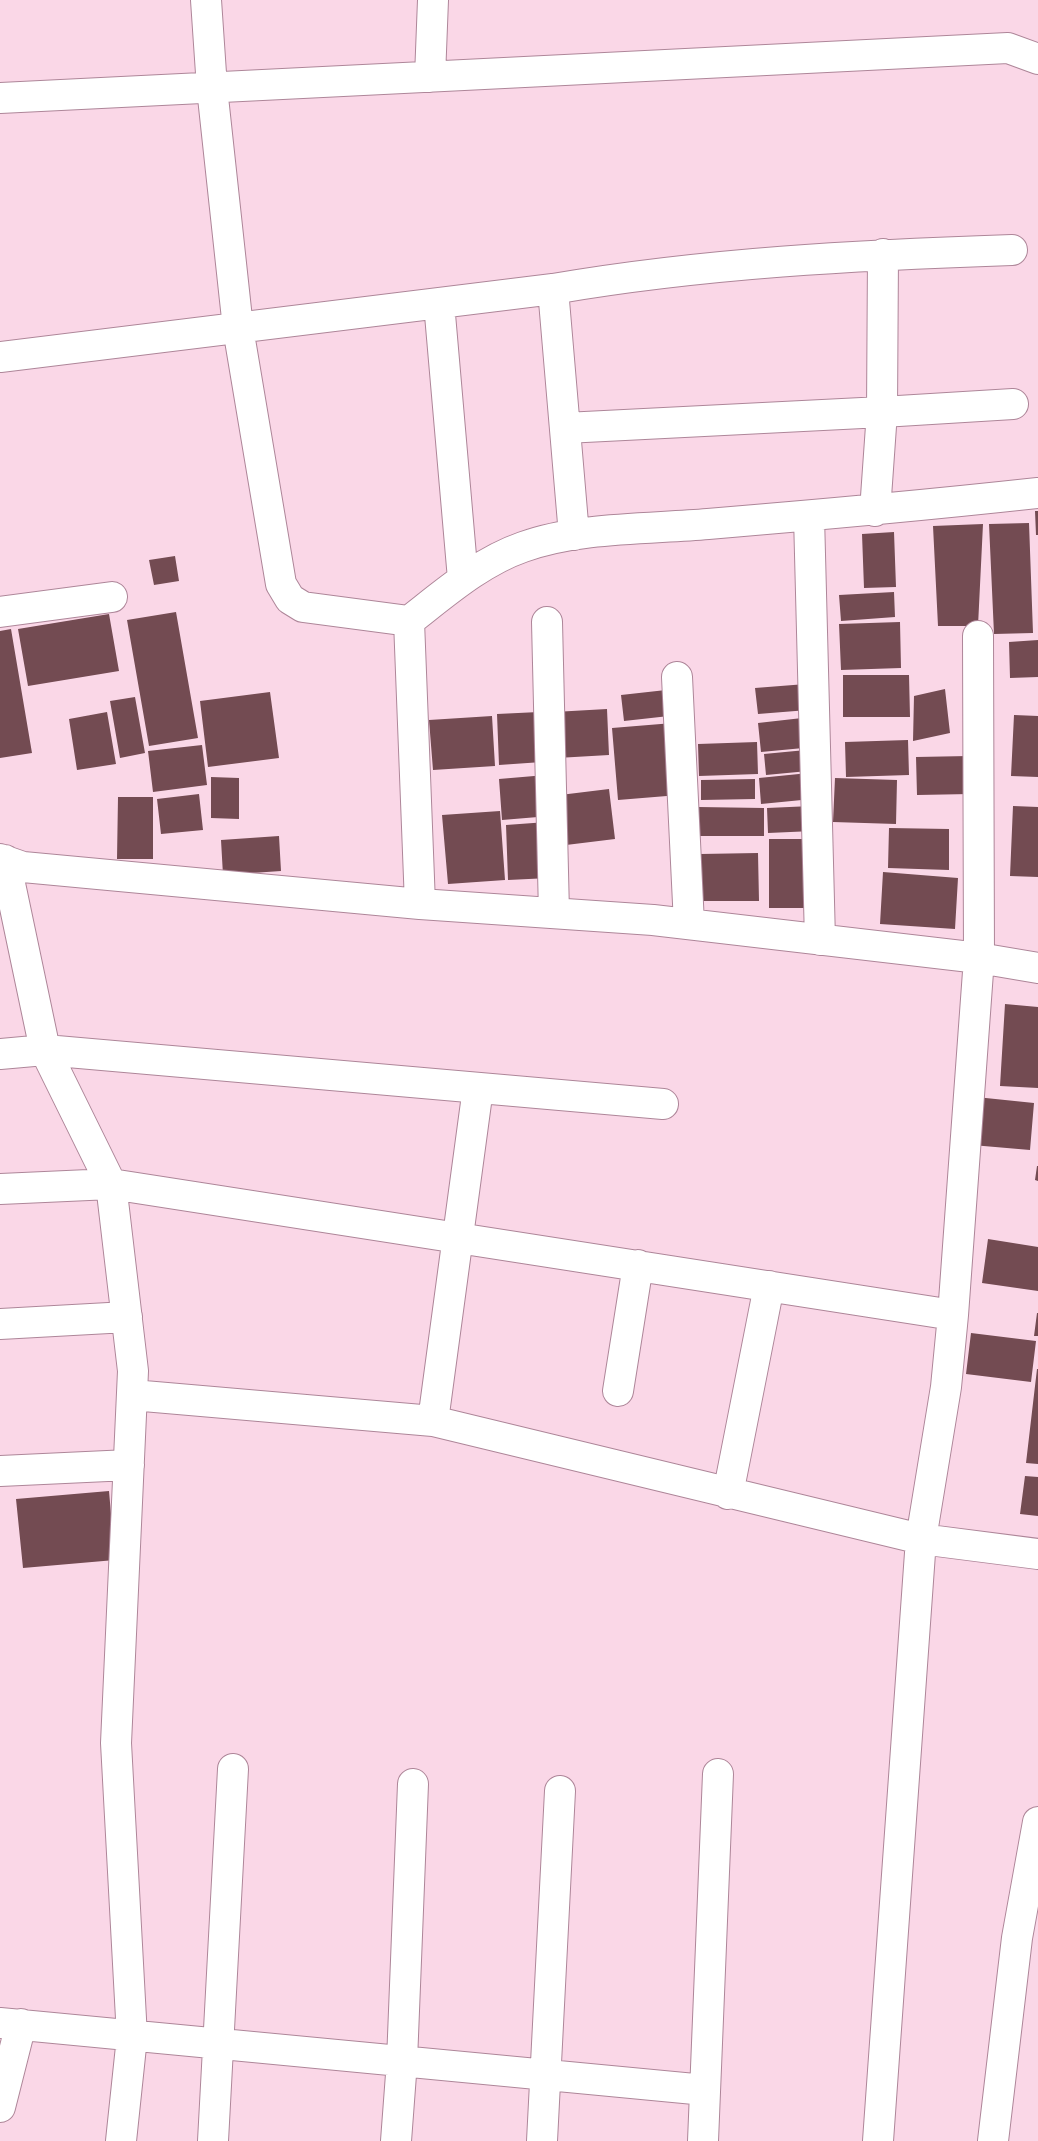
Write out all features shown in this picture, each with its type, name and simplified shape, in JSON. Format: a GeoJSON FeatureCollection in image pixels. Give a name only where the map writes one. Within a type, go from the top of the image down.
{"type":"FeatureCollection","features":[{"type":"Feature","properties":{"kind":"street"},"geometry":{"type":"LineString","coordinates":[[206,0],[212,88],[238,328],[281,584],[290,599],[303,607],[409,621],[463,579],[497,558],[524,546],[574,535],[875,511],[1038,493]]}},
{"type":"Feature","properties":{"kind":"street"},"geometry":{"type":"LineString","coordinates":[[430,77],[433,0]]}},
{"type":"Feature","properties":{"kind":"street"},"geometry":{"type":"LineString","coordinates":[[0,98],[1008,48],[1038,59]]}},
{"type":"Feature","properties":{"kind":"street"},"geometry":{"type":"LineString","coordinates":[[0,357],[553,289],[638,275],[884,254],[1012,250]]}},
{"type":"Feature","properties":{"kind":"street"},"geometry":{"type":"LineString","coordinates":[[875,511],[882,412],[884,254]]}},
{"type":"Feature","properties":{"kind":"street"},"geometry":{"type":"LineString","coordinates":[[553,289],[574,535]]}},
{"type":"Feature","properties":{"kind":"street"},"geometry":{"type":"LineString","coordinates":[[439,303],[463,579]]}},
{"type":"Feature","properties":{"kind":"street"},"geometry":{"type":"LineString","coordinates":[[565,428],[1013,404]]}},
{"type":"Feature","properties":{"kind":"street"},"geometry":{"type":"LineString","coordinates":[[809,516],[820,940]]}},
{"type":"Feature","properties":{"kind":"street"},"geometry":{"type":"LineString","coordinates":[[0,612],[112,597]]}},
{"type":"Feature","properties":{"kind":"street"},"geometry":{"type":"LineString","coordinates":[[409,621],[420,904]]}},
{"type":"Feature","properties":{"kind":"street"},"geometry":{"type":"LineString","coordinates":[[547,622],[555,913]]}},
{"type":"Feature","properties":{"kind":"street"},"geometry":{"type":"LineString","coordinates":[[878,2141],[921,1539],[946,1387],[979,958],[978,636]]}},
{"type":"Feature","properties":{"kind":"street"},"geometry":{"type":"LineString","coordinates":[[677,677],[689,924]]}},
{"type":"Feature","properties":{"kind":"street"},"geometry":{"type":"LineString","coordinates":[[2,860],[23,867],[420,904],[689,924],[979,958],[1038,968]]}},
{"type":"Feature","properties":{"kind":"street"},"geometry":{"type":"LineString","coordinates":[[2,860],[45,1050],[111,1184],[133,1371],[116,1743],[132,2037],[121,2141]]}},
{"type":"Feature","properties":{"kind":"street"},"geometry":{"type":"LineString","coordinates":[[0,1054],[45,1050],[663,1104]]}},
{"type":"Feature","properties":{"kind":"street"},"geometry":{"type":"LineString","coordinates":[[433,1421],[478,1088]]}},
{"type":"Feature","properties":{"kind":"street"},"geometry":{"type":"LineString","coordinates":[[0,1189],[111,1184],[953,1314]]}},
{"type":"Feature","properties":{"kind":"street"},"geometry":{"type":"LineString","coordinates":[[618,1391],[638,1265]]}},
{"type":"Feature","properties":{"kind":"street"},"geometry":{"type":"LineString","coordinates":[[728,1494],[769,1286]]}},
{"type":"Feature","properties":{"kind":"street"},"geometry":{"type":"LineString","coordinates":[[0,1324],[127,1317]]}},
{"type":"Feature","properties":{"kind":"street"},"geometry":{"type":"LineString","coordinates":[[132,1395],[433,1421],[921,1539],[1038,1554]]}},
{"type":"Feature","properties":{"kind":"street"},"geometry":{"type":"LineString","coordinates":[[0,1471],[129,1465]]}},
{"type":"Feature","properties":{"kind":"street"},"geometry":{"type":"LineString","coordinates":[[213,2141],[232,1769]]}},
{"type":"Feature","properties":{"kind":"street"},"geometry":{"type":"LineString","coordinates":[[704,2141],[718,1774]]}},
{"type":"Feature","properties":{"kind":"street"},"geometry":{"type":"LineString","coordinates":[[396,2141],[402,2061],[413,1784]]}},
{"type":"Feature","properties":{"kind":"street"},"geometry":{"type":"LineString","coordinates":[[542,2141],[560,1791]]}},
{"type":"Feature","properties":{"kind":"street"},"geometry":{"type":"LineString","coordinates":[[993,2141],[1017,1938],[1038,1822]]}},
{"type":"Feature","properties":{"kind":"street"},"geometry":{"type":"LineString","coordinates":[[0,2107],[10,2024],[705,2090]]}},
{"type":"Feature","properties":{"kind":"building"},"geometry":{"type":"Polygon","coordinates":[[[1035,511],[1038,511],[1038,535],[1036,535],[1035,511]]]}},
{"type":"Feature","properties":{"kind":"building"},"geometry":{"type":"Polygon","coordinates":[[[1029,523],[1033,633],[994,634],[989,524],[1029,523]]]}},
{"type":"Feature","properties":{"kind":"building"},"geometry":{"type":"Polygon","coordinates":[[[983,524],[978,626],[938,626],[933,526],[983,524]]]}},
{"type":"Feature","properties":{"kind":"building"},"geometry":{"type":"Polygon","coordinates":[[[894,532],[896,587],[864,588],[862,534],[894,532]]]}},
{"type":"Feature","properties":{"kind":"building"},"geometry":{"type":"Polygon","coordinates":[[[175,556],[179,581],[154,585],[149,560],[175,556]]]}},
{"type":"Feature","properties":{"kind":"building"},"geometry":{"type":"Polygon","coordinates":[[[894,592],[895,617],[841,621],[839,595],[894,592]]]}},
{"type":"Feature","properties":{"kind":"building"},"geometry":{"type":"Polygon","coordinates":[[[176,612],[198,738],[149,746],[127,620],[176,612]]]}},
{"type":"Feature","properties":{"kind":"building"},"geometry":{"type":"Polygon","coordinates":[[[109,614],[119,671],[28,686],[18,629],[109,614]]]}},
{"type":"Feature","properties":{"kind":"building"},"geometry":{"type":"Polygon","coordinates":[[[900,622],[901,668],[841,670],[839,624],[900,622]]]}},
{"type":"Feature","properties":{"kind":"building"},"geometry":{"type":"Polygon","coordinates":[[[11,629],[32,753],[0,758],[0,631],[11,629]]]}},
{"type":"Feature","properties":{"kind":"building"},"geometry":{"type":"Polygon","coordinates":[[[1038,640],[1038,677],[1010,678],[1009,642],[1038,640]]]}},
{"type":"Feature","properties":{"kind":"building"},"geometry":{"type":"Polygon","coordinates":[[[843,675],[909,675],[910,717],[843,717],[843,675]]]}},
{"type":"Feature","properties":{"kind":"building"},"geometry":{"type":"Polygon","coordinates":[[[806,684],[808,710],[758,714],[755,688],[806,684]]]}},
{"type":"Feature","properties":{"kind":"building"},"geometry":{"type":"Polygon","coordinates":[[[675,689],[678,715],[624,721],[621,695],[675,689]]]}},
{"type":"Feature","properties":{"kind":"building"},"geometry":{"type":"Polygon","coordinates":[[[945,689],[950,733],[913,741],[914,696],[945,689]]]}},
{"type":"Feature","properties":{"kind":"building"},"geometry":{"type":"Polygon","coordinates":[[[270,692],[279,758],[208,767],[200,701],[270,692]]]}},
{"type":"Feature","properties":{"kind":"building"},"geometry":{"type":"Polygon","coordinates":[[[135,697],[145,753],[120,758],[110,701],[135,697]]]}},
{"type":"Feature","properties":{"kind":"building"},"geometry":{"type":"Polygon","coordinates":[[[607,709],[609,755],[557,758],[554,712],[607,709]]]}},
{"type":"Feature","properties":{"kind":"building"},"geometry":{"type":"Polygon","coordinates":[[[107,712],[116,764],[77,770],[69,719],[107,712]]]}},
{"type":"Feature","properties":{"kind":"building"},"geometry":{"type":"Polygon","coordinates":[[[539,712],[542,762],[499,765],[497,714],[539,712]]]}},
{"type":"Feature","properties":{"kind":"building"},"geometry":{"type":"Polygon","coordinates":[[[1014,715],[1038,716],[1038,777],[1011,776],[1014,715]]]}},
{"type":"Feature","properties":{"kind":"building"},"geometry":{"type":"Polygon","coordinates":[[[492,716],[495,766],[433,770],[429,720],[492,716]]]}},
{"type":"Feature","properties":{"kind":"building"},"geometry":{"type":"Polygon","coordinates":[[[811,717],[814,747],[761,752],[758,723],[811,717]]]}},
{"type":"Feature","properties":{"kind":"building"},"geometry":{"type":"Polygon","coordinates":[[[673,723],[679,795],[618,800],[612,728],[673,723]]]}},
{"type":"Feature","properties":{"kind":"building"},"geometry":{"type":"Polygon","coordinates":[[[908,740],[909,775],[846,777],[845,742],[908,740]]]}},
{"type":"Feature","properties":{"kind":"building"},"geometry":{"type":"Polygon","coordinates":[[[757,742],[758,774],[699,776],[698,744],[757,742]]]}},
{"type":"Feature","properties":{"kind":"building"},"geometry":{"type":"Polygon","coordinates":[[[202,745],[207,785],[153,792],[148,751],[202,745]]]}},
{"type":"Feature","properties":{"kind":"building"},"geometry":{"type":"Polygon","coordinates":[[[806,750],[808,771],[766,775],[764,754],[806,750]]]}},
{"type":"Feature","properties":{"kind":"building"},"geometry":{"type":"Polygon","coordinates":[[[969,756],[970,794],[917,795],[916,757],[969,756]]]}},
{"type":"Feature","properties":{"kind":"building"},"geometry":{"type":"Polygon","coordinates":[[[809,773],[812,799],[761,804],[759,778],[809,773]]]}},
{"type":"Feature","properties":{"kind":"building"},"geometry":{"type":"Polygon","coordinates":[[[546,775],[550,816],[502,820],[499,779],[546,775]]]}},
{"type":"Feature","properties":{"kind":"building"},"geometry":{"type":"Polygon","coordinates":[[[211,777],[239,778],[239,819],[211,818],[211,777]]]}},
{"type":"Feature","properties":{"kind":"building"},"geometry":{"type":"Polygon","coordinates":[[[835,778],[897,780],[896,824],[833,822],[835,778]]]}},
{"type":"Feature","properties":{"kind":"building"},"geometry":{"type":"Polygon","coordinates":[[[755,779],[755,799],[701,800],[701,780],[755,779]]]}},
{"type":"Feature","properties":{"kind":"building"},"geometry":{"type":"Polygon","coordinates":[[[609,789],[615,839],[566,845],[560,795],[609,789]]]}},
{"type":"Feature","properties":{"kind":"building"},"geometry":{"type":"Polygon","coordinates":[[[199,794],[203,830],[161,834],[157,799],[199,794]]]}},
{"type":"Feature","properties":{"kind":"building"},"geometry":{"type":"Polygon","coordinates":[[[118,797],[153,797],[153,859],[117,859],[118,797]]]}},
{"type":"Feature","properties":{"kind":"building"},"geometry":{"type":"Polygon","coordinates":[[[812,806],[813,831],[768,833],[767,808],[812,806]]]}},
{"type":"Feature","properties":{"kind":"building"},"geometry":{"type":"Polygon","coordinates":[[[1013,806],[1038,807],[1038,877],[1010,876],[1013,806]]]}},
{"type":"Feature","properties":{"kind":"building"},"geometry":{"type":"Polygon","coordinates":[[[698,807],[764,808],[764,836],[698,836],[698,807]]]}},
{"type":"Feature","properties":{"kind":"building"},"geometry":{"type":"Polygon","coordinates":[[[500,811],[505,880],[448,884],[442,815],[500,811]]]}},
{"type":"Feature","properties":{"kind":"building"},"geometry":{"type":"Polygon","coordinates":[[[547,822],[549,878],[508,880],[506,825],[547,822]]]}},
{"type":"Feature","properties":{"kind":"building"},"geometry":{"type":"Polygon","coordinates":[[[889,828],[949,829],[949,870],[888,868],[889,828]]]}},
{"type":"Feature","properties":{"kind":"building"},"geometry":{"type":"Polygon","coordinates":[[[279,836],[281,871],[223,875],[221,840],[279,836]]]}},
{"type":"Feature","properties":{"kind":"building"},"geometry":{"type":"Polygon","coordinates":[[[769,839],[813,839],[813,908],[769,908],[769,839]]]}},
{"type":"Feature","properties":{"kind":"building"},"geometry":{"type":"Polygon","coordinates":[[[758,853],[759,901],[701,901],[700,854],[758,853]]]}},
{"type":"Feature","properties":{"kind":"building"},"geometry":{"type":"Polygon","coordinates":[[[883,872],[958,878],[955,929],[880,924],[883,872]]]}},
{"type":"Feature","properties":{"kind":"building"},"geometry":{"type":"Polygon","coordinates":[[[1005,1004],[1038,1007],[1038,1088],[1000,1086],[1005,1004]]]}},
{"type":"Feature","properties":{"kind":"building"},"geometry":{"type":"Polygon","coordinates":[[[976,1097],[1034,1103],[1030,1150],[972,1145],[976,1097]]]}},
{"type":"Feature","properties":{"kind":"building"},"geometry":{"type":"Polygon","coordinates":[[[1038,1166],[1038,1181],[1035,1180],[1038,1166]]]}},
{"type":"Feature","properties":{"kind":"building"},"geometry":{"type":"Polygon","coordinates":[[[988,1239],[1038,1247],[1038,1291],[982,1283],[988,1239]]]}},
{"type":"Feature","properties":{"kind":"building"},"geometry":{"type":"Polygon","coordinates":[[[1037,1313],[1038,1336],[1034,1336],[1037,1313]]]}},
{"type":"Feature","properties":{"kind":"building"},"geometry":{"type":"Polygon","coordinates":[[[971,1333],[1036,1341],[1031,1382],[966,1374],[971,1333]]]}},
{"type":"Feature","properties":{"kind":"building"},"geometry":{"type":"Polygon","coordinates":[[[1038,1369],[1038,1464],[1026,1463],[1038,1369]]]}},
{"type":"Feature","properties":{"kind":"building"},"geometry":{"type":"Polygon","coordinates":[[[1025,1476],[1038,1477],[1038,1516],[1020,1514],[1025,1476]]]}},
{"type":"Feature","properties":{"kind":"building"},"geometry":{"type":"Polygon","coordinates":[[[109,1491],[115,1560],[23,1568],[16,1499],[109,1491]]]}}]}
